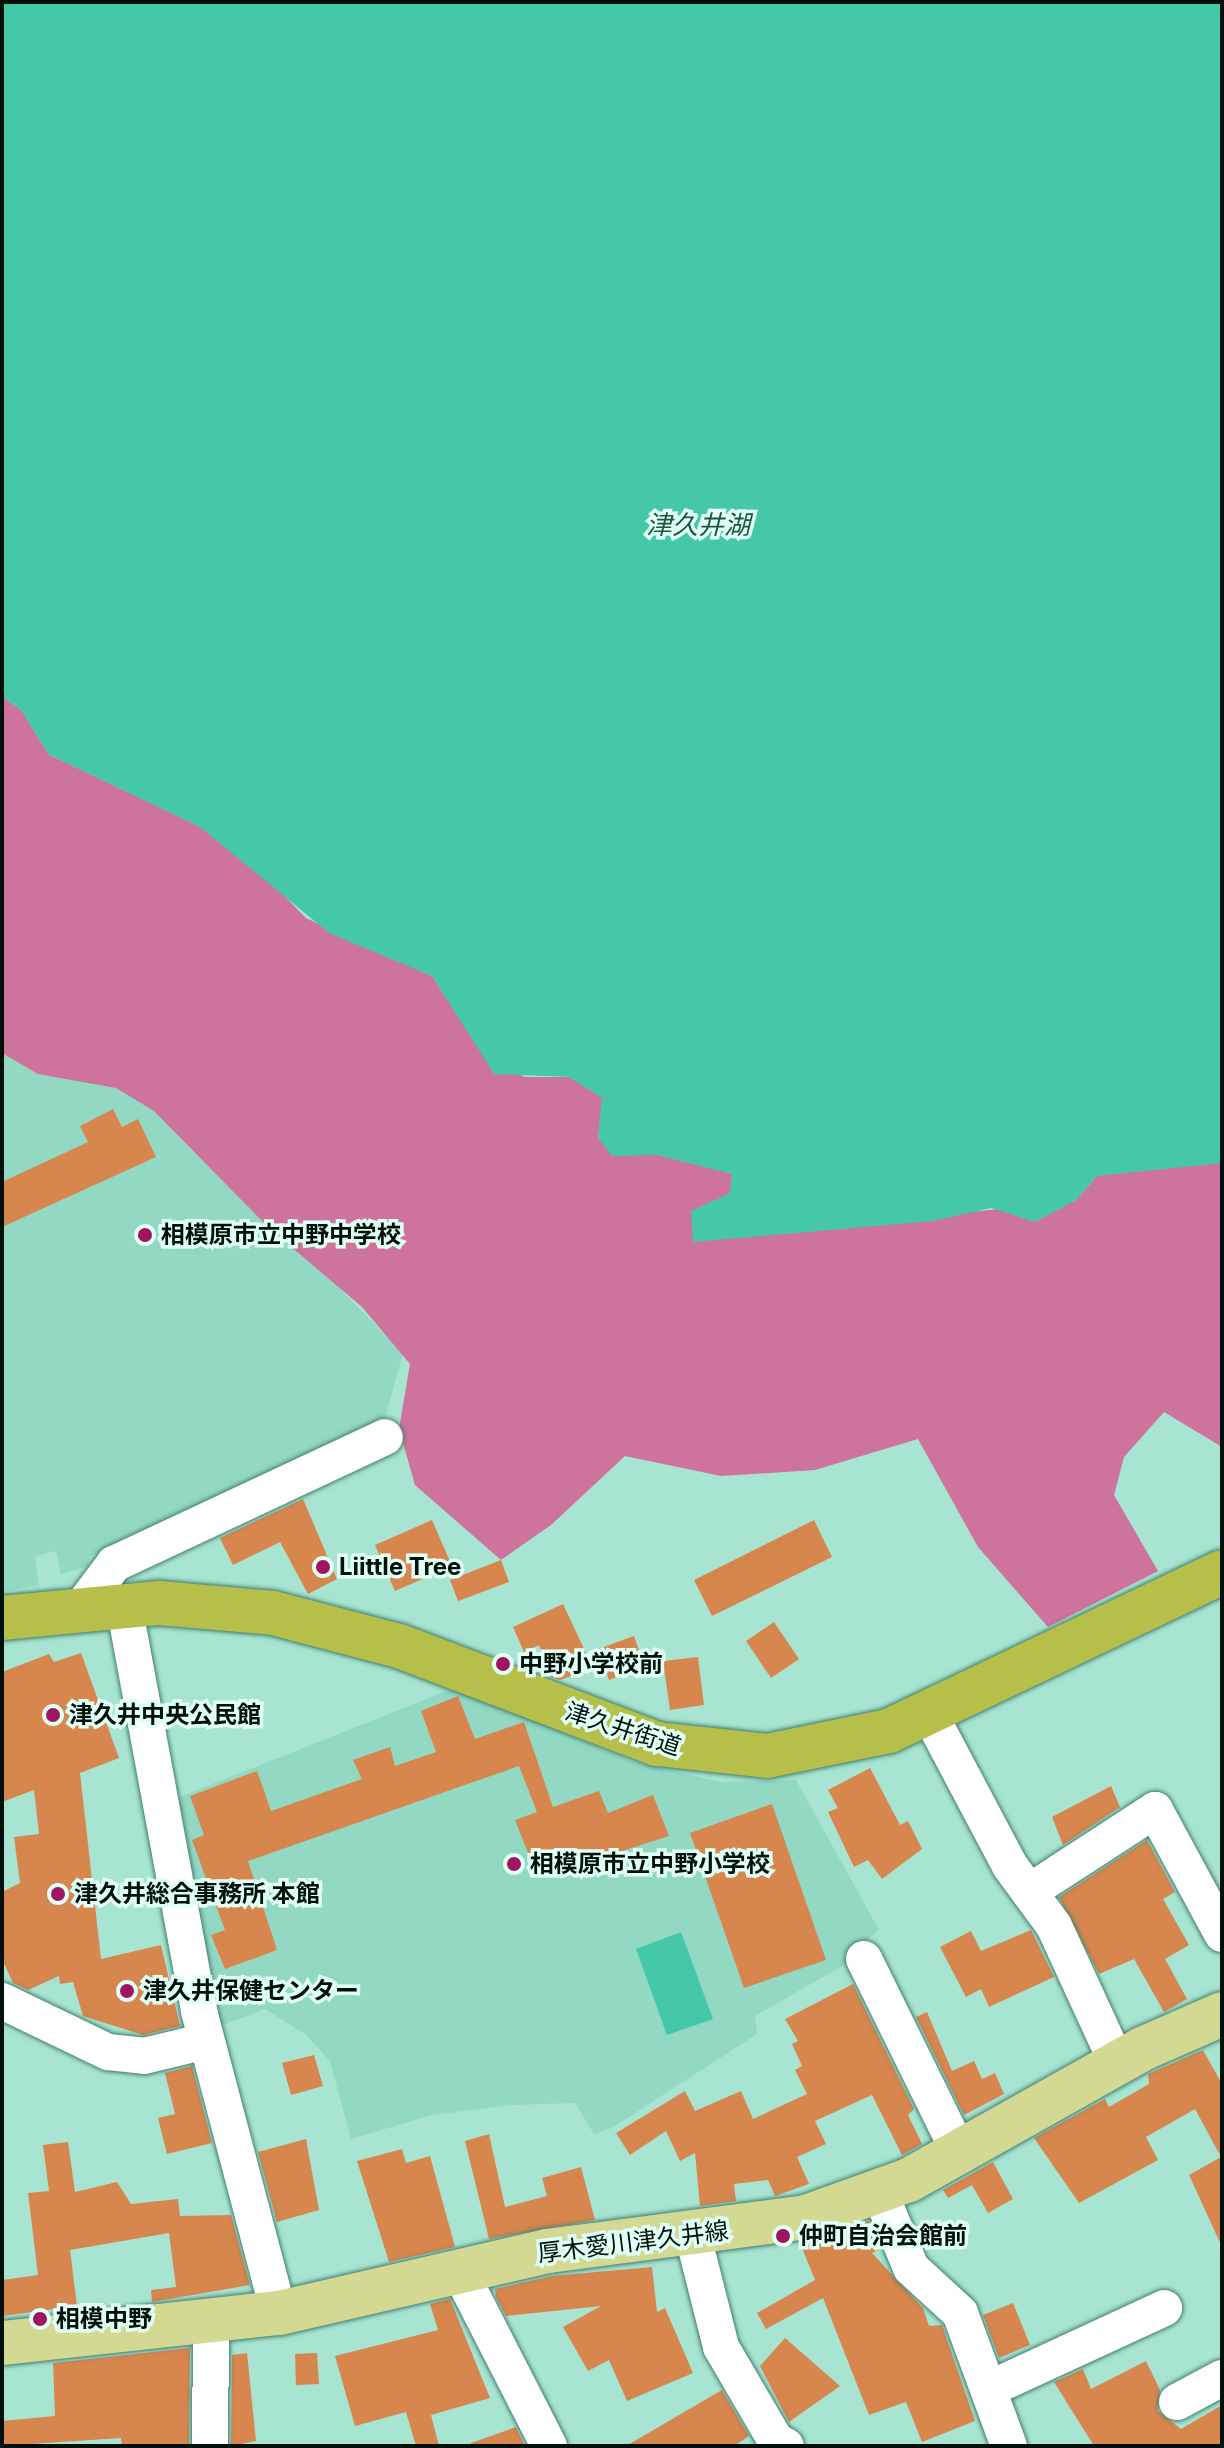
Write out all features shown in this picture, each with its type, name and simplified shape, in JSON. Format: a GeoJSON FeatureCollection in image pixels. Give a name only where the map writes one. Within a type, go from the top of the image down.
{"type":"FeatureCollection","features":[{"type":"Feature","properties":{"kind":"highway","name":"津久井街道"},"geometry":{"type":"LineString","coordinates":[[2,1618],[124,1605],[228,1607],[344,1629],[625,1734],[707,1753],[814,1751],[929,1713],[1222,1572]]}},
{"type":"Feature","properties":{"kind":"main road","name":"厚木愛川津久井線"},"geometry":{"type":"LineString","coordinates":[[2,2343],[211,2324],[279,2313],[548,2251],[806,2217],[880,2193],[1117,2063],[1222,2014]]}},
{"type":"Feature","properties":{"kind":"street"},"geometry":{"type":"LineString","coordinates":[[81,1608],[114,1564],[385,1437]]}},
{"type":"Feature","properties":{"kind":"street"},"geometry":{"type":"LineString","coordinates":[[124,1605],[206,2041],[279,2313]]}},
{"type":"Feature","properties":{"kind":"street"},"geometry":{"type":"LineString","coordinates":[[929,1713],[1010,1866],[1032,1890],[1117,2063]]}},
{"type":"Feature","properties":{"kind":"street"},"geometry":{"type":"LineString","coordinates":[[1032,1890],[1155,1810],[1222,1934]]}},
{"type":"Feature","properties":{"kind":"street"},"geometry":{"type":"LineString","coordinates":[[864,1959],[959,2152]]}},
{"type":"Feature","properties":{"kind":"street"},"geometry":{"type":"LineString","coordinates":[[2,2001],[108,2052],[144,2056],[206,2041]]}},
{"type":"Feature","properties":{"kind":"street"},"geometry":{"type":"LineString","coordinates":[[880,2193],[911,2268],[960,2313],[1009,2446]]}},
{"type":"Feature","properties":{"kind":"street"},"geometry":{"type":"LineString","coordinates":[[692,2232],[721,2347],[776,2441],[786,2446]]}},
{"type":"Feature","properties":{"kind":"street"},"geometry":{"type":"LineString","coordinates":[[460,2272],[549,2446]]}},
{"type":"Feature","properties":{"kind":"street"},"geometry":{"type":"LineString","coordinates":[[989,2389],[1164,2308]]}},
{"type":"Feature","properties":{"kind":"street"},"geometry":{"type":"LineString","coordinates":[[210,2446],[211,2324]]}},
{"type":"Feature","properties":{"kind":"street"},"geometry":{"type":"LineString","coordinates":[[1177,2402],[1222,2378]]}},
{"type":"Feature","properties":{"kind":"shaded area"},"geometry":{"type":"Polygon","coordinates":[[[2,696],[22,711],[48,754],[201,827],[253,864],[306,918],[432,976],[487,1058],[525,1077],[569,1077],[603,1098],[598,1138],[732,1174],[731,1192],[702,1240],[1075,1201],[1097,1176],[1222,1159],[1222,1447],[1164,1412],[1124,1457],[1114,1495],[1158,1571],[1048,1627],[978,1547],[918,1439],[815,1470],[721,1476],[625,1456],[551,1525],[501,1560],[415,1485],[399,1429],[410,1364],[362,1307],[269,1228],[154,1111],[116,1088],[38,1074],[2,1053],[2,696]]]}},
{"type":"Feature","properties":{"kind":"shaded area","name":"相模原市立中野中学校"},"geometry":{"type":"Polygon","coordinates":[[[2,1033],[145,1076],[172,1118],[403,1353],[384,1422],[126,1545],[120,1541],[89,1557],[88,1566],[61,1574],[56,1551],[35,1556],[39,1585],[2,1592],[2,1033]]]}},
{"type":"Feature","properties":{"kind":"shaded area","name":"相模原市立中野小学校"},"geometry":{"type":"Polygon","coordinates":[[[454,1688],[634,1762],[721,1782],[796,1780],[879,1930],[857,1948],[856,1958],[755,2016],[757,2034],[612,2128],[594,2134],[575,2103],[511,2105],[432,2115],[351,2139],[330,2061],[305,2034],[265,2009],[216,2028],[177,1798],[454,1688]]]}},
{"type":"Feature","properties":{"kind":"water","name":"津久井湖"},"geometry":{"type":"Polygon","coordinates":[[[2,2],[1222,2],[1222,1163],[1097,1176],[1075,1201],[1035,1222],[991,1208],[933,1221],[693,1242],[691,1211],[730,1193],[732,1174],[657,1155],[612,1156],[598,1138],[602,1098],[569,1077],[494,1074],[432,976],[329,933],[200,827],[48,754],[22,711],[2,696],[2,2]]]}},
{"type":"Feature","properties":{"kind":"water"},"geometry":{"type":"Polygon","coordinates":[[[681,1932],[713,2019],[667,2035],[636,1949],[681,1932]]]}},
{"type":"Feature","properties":{"kind":"building"},"geometry":{"type":"Polygon","coordinates":[[[113,1109],[122,1127],[138,1119],[156,1157],[2,1227],[2,1182],[88,1142],[80,1126],[113,1109]]]}},
{"type":"Feature","properties":{"kind":"building"},"geometry":{"type":"Polygon","coordinates":[[[303,1499],[337,1579],[308,1594],[280,1542],[233,1565],[220,1538],[303,1499]]]}},
{"type":"Feature","properties":{"kind":"building"},"geometry":{"type":"Polygon","coordinates":[[[432,1520],[452,1566],[395,1591],[375,1545],[432,1520]]]}},
{"type":"Feature","properties":{"kind":"building"},"geometry":{"type":"Polygon","coordinates":[[[814,1520],[832,1557],[712,1616],[694,1580],[814,1520]]]}},
{"type":"Feature","properties":{"kind":"building"},"geometry":{"type":"Polygon","coordinates":[[[501,1560],[509,1582],[458,1601],[450,1580],[501,1560]]]}},
{"type":"Feature","properties":{"kind":"building"},"geometry":{"type":"Polygon","coordinates":[[[563,1604],[593,1668],[560,1680],[551,1677],[539,1645],[524,1652],[513,1627],[563,1604]]]}},
{"type":"Feature","properties":{"kind":"building"},"geometry":{"type":"Polygon","coordinates":[[[774,1622],[799,1659],[771,1678],[746,1641],[774,1622]]]}},
{"type":"Feature","properties":{"kind":"building"},"geometry":{"type":"Polygon","coordinates":[[[634,1636],[645,1668],[609,1680],[598,1649],[634,1636]]]}},
{"type":"Feature","properties":{"kind":"building"},"geometry":{"type":"Polygon","coordinates":[[[81,1653],[119,1758],[80,1773],[101,1959],[161,1945],[180,2026],[143,2035],[83,2016],[73,1982],[60,1984],[59,1976],[28,1990],[13,1983],[2,1959],[2,1892],[20,1883],[14,1837],[39,1834],[34,1790],[2,1802],[2,1672],[49,1654],[54,1662],[81,1653]]]}},
{"type":"Feature","properties":{"kind":"building"},"geometry":{"type":"Polygon","coordinates":[[[698,1657],[704,1705],[670,1710],[663,1661],[698,1657]]]}},
{"type":"Feature","properties":{"kind":"building"},"geometry":{"type":"Polygon","coordinates":[[[458,1696],[475,1739],[524,1722],[553,1807],[599,1791],[608,1813],[653,1795],[669,1836],[538,1878],[515,1820],[537,1812],[519,1766],[248,1861],[277,1950],[225,1969],[211,1935],[225,1930],[192,1840],[204,1835],[190,1796],[257,1771],[271,1811],[362,1779],[353,1760],[390,1747],[395,1766],[436,1752],[421,1711],[458,1696]]]}},
{"type":"Feature","properties":{"kind":"building"},"geometry":{"type":"Polygon","coordinates":[[[870,1768],[900,1825],[908,1821],[922,1849],[882,1879],[868,1860],[854,1867],[828,1812],[838,1808],[828,1790],[870,1768]]]}},
{"type":"Feature","properties":{"kind":"building"},"geometry":{"type":"Polygon","coordinates":[[[1111,1786],[1120,1807],[1063,1845],[1052,1817],[1111,1786]]]}},
{"type":"Feature","properties":{"kind":"building"},"geometry":{"type":"Polygon","coordinates":[[[772,1804],[826,1960],[744,1988],[690,1833],[772,1804]]]}},
{"type":"Feature","properties":{"kind":"building"},"geometry":{"type":"Polygon","coordinates":[[[1147,1840],[1175,1892],[1163,1899],[1189,1945],[1165,1959],[1187,1999],[1164,2012],[1134,1959],[1099,1974],[1059,1897],[1147,1840]]]}},
{"type":"Feature","properties":{"kind":"building"},"geometry":{"type":"Polygon","coordinates":[[[1031,1930],[1054,1977],[989,2007],[981,1989],[966,1997],[940,1947],[971,1931],[981,1951],[1031,1930]]]}},
{"type":"Feature","properties":{"kind":"building"},"geometry":{"type":"Polygon","coordinates":[[[853,1984],[914,2109],[908,2115],[922,2144],[902,2155],[872,2095],[815,2121],[826,2144],[797,2157],[809,2184],[775,2196],[768,2180],[734,2184],[736,2201],[700,2206],[695,2153],[680,2161],[666,2131],[630,2155],[616,2133],[685,2091],[695,2111],[741,2091],[753,2119],[807,2094],[795,2070],[802,2066],[792,2044],[798,2041],[785,2019],[853,1984]]]}},
{"type":"Feature","properties":{"kind":"building"},"geometry":{"type":"Polygon","coordinates":[[[927,2012],[952,2071],[974,2061],[982,2079],[995,2073],[1004,2094],[964,2115],[916,2017],[927,2012]]]}},
{"type":"Feature","properties":{"kind":"building"},"geometry":{"type":"Polygon","coordinates":[[[1203,2050],[1222,2084],[1222,2247],[1189,2175],[1221,2157],[1195,2109],[1146,2137],[1158,2160],[1079,2203],[1034,2138],[1105,2099],[1109,2107],[1149,2084],[1148,2074],[1203,2050]]]}},
{"type":"Feature","properties":{"kind":"building"},"geometry":{"type":"Polygon","coordinates":[[[314,2055],[323,2086],[291,2095],[282,2063],[314,2055]]]}},
{"type":"Feature","properties":{"kind":"building"},"geometry":{"type":"Polygon","coordinates":[[[192,2066],[212,2143],[167,2154],[158,2118],[175,2114],[165,2073],[192,2066]]]}},
{"type":"Feature","properties":{"kind":"building"},"geometry":{"type":"Polygon","coordinates":[[[489,2134],[505,2207],[547,2196],[542,2178],[581,2167],[595,2220],[489,2239],[465,2141],[489,2134]]]}},
{"type":"Feature","properties":{"kind":"building"},"geometry":{"type":"Polygon","coordinates":[[[306,2139],[319,2210],[277,2222],[258,2152],[306,2139]]]}},
{"type":"Feature","properties":{"kind":"building"},"geometry":{"type":"Polygon","coordinates":[[[68,2142],[75,2192],[117,2182],[131,2204],[178,2199],[180,2216],[231,2215],[250,2285],[152,2302],[151,2290],[176,2287],[169,2233],[70,2250],[77,2306],[2,2316],[2,2280],[38,2275],[28,2193],[49,2191],[43,2145],[68,2142]]]}},
{"type":"Feature","properties":{"kind":"building"},"geometry":{"type":"Polygon","coordinates":[[[402,2149],[406,2163],[430,2156],[455,2247],[389,2262],[357,2161],[402,2149]]]}},
{"type":"Feature","properties":{"kind":"building"},"geometry":{"type":"Polygon","coordinates":[[[993,2162],[1013,2199],[988,2213],[972,2185],[948,2198],[943,2190],[993,2162]]]}},
{"type":"Feature","properties":{"kind":"building"},"geometry":{"type":"Polygon","coordinates":[[[869,2221],[881,2249],[872,2253],[923,2308],[929,2326],[942,2325],[975,2421],[922,2442],[906,2402],[869,2415],[823,2298],[766,2329],[757,2313],[815,2280],[800,2243],[869,2221]]]}},
{"type":"Feature","properties":{"kind":"building"},"geometry":{"type":"Polygon","coordinates":[[[652,2267],[657,2312],[665,2308],[693,2373],[627,2401],[609,2360],[588,2371],[563,2327],[601,2306],[506,2316],[496,2297],[495,2289],[552,2276],[652,2267]]]}},
{"type":"Feature","properties":{"kind":"building"},"geometry":{"type":"Polygon","coordinates":[[[450,2299],[490,2398],[431,2415],[439,2446],[416,2446],[406,2412],[355,2426],[335,2356],[438,2330],[430,2304],[450,2299]]]}},
{"type":"Feature","properties":{"kind":"building"},"geometry":{"type":"Polygon","coordinates":[[[1013,2303],[1030,2345],[999,2358],[983,2315],[1013,2303]]]}},
{"type":"Feature","properties":{"kind":"building"},"geometry":{"type":"Polygon","coordinates":[[[785,2338],[840,2386],[789,2422],[760,2366],[785,2338]]]}},
{"type":"Feature","properties":{"kind":"building"},"geometry":{"type":"Polygon","coordinates":[[[190,2348],[189,2446],[122,2446],[121,2438],[2,2446],[2,2421],[55,2416],[53,2363],[190,2348]]]}},
{"type":"Feature","properties":{"kind":"building"},"geometry":{"type":"Polygon","coordinates":[[[247,2353],[256,2441],[231,2446],[232,2355],[247,2353]]]}},
{"type":"Feature","properties":{"kind":"building"},"geometry":{"type":"Polygon","coordinates":[[[317,2353],[319,2384],[296,2385],[295,2354],[317,2353]]]}},
{"type":"Feature","properties":{"kind":"building"},"geometry":{"type":"Polygon","coordinates":[[[1146,2361],[1160,2390],[1158,2411],[1181,2429],[1222,2405],[1222,2446],[1094,2446],[1054,2382],[1083,2369],[1091,2389],[1146,2361]]]}},
{"type":"Feature","properties":{"kind":"building"},"geometry":{"type":"Polygon","coordinates":[[[722,2390],[749,2436],[734,2446],[626,2446],[722,2390]]]}},
{"type":"Feature","properties":{"kind":"building"},"geometry":{"type":"Polygon","coordinates":[[[516,2427],[525,2446],[471,2446],[471,2443],[516,2427]]]}},
{"type":"Feature","properties":{"kind":"place","name":"相模原市立中野中学校"},"geometry":{"type":"Point","coordinates":[145,1235]}},
{"type":"Feature","properties":{"kind":"place","name":"Liittle Tree"},"geometry":{"type":"Point","coordinates":[323,1567]}},
{"type":"Feature","properties":{"kind":"place","name":"中野小学校前"},"geometry":{"type":"Point","coordinates":[503,1664]}},
{"type":"Feature","properties":{"kind":"place","name":"津久井中央公民館"},"geometry":{"type":"Point","coordinates":[53,1715]}},
{"type":"Feature","properties":{"kind":"place","name":"相模原市立中野小学校"},"geometry":{"type":"Point","coordinates":[514,1864]}},
{"type":"Feature","properties":{"kind":"place","name":"津久井総合事務所 本館"},"geometry":{"type":"Point","coordinates":[58,1894]}},
{"type":"Feature","properties":{"kind":"place","name":"津久井保健センター"},"geometry":{"type":"Point","coordinates":[127,1991]}},
{"type":"Feature","properties":{"kind":"place","name":"仲町自治会館前"},"geometry":{"type":"Point","coordinates":[783,2236]}},
{"type":"Feature","properties":{"kind":"place","name":"相模中野"},"geometry":{"type":"Point","coordinates":[40,2319]}}]}
